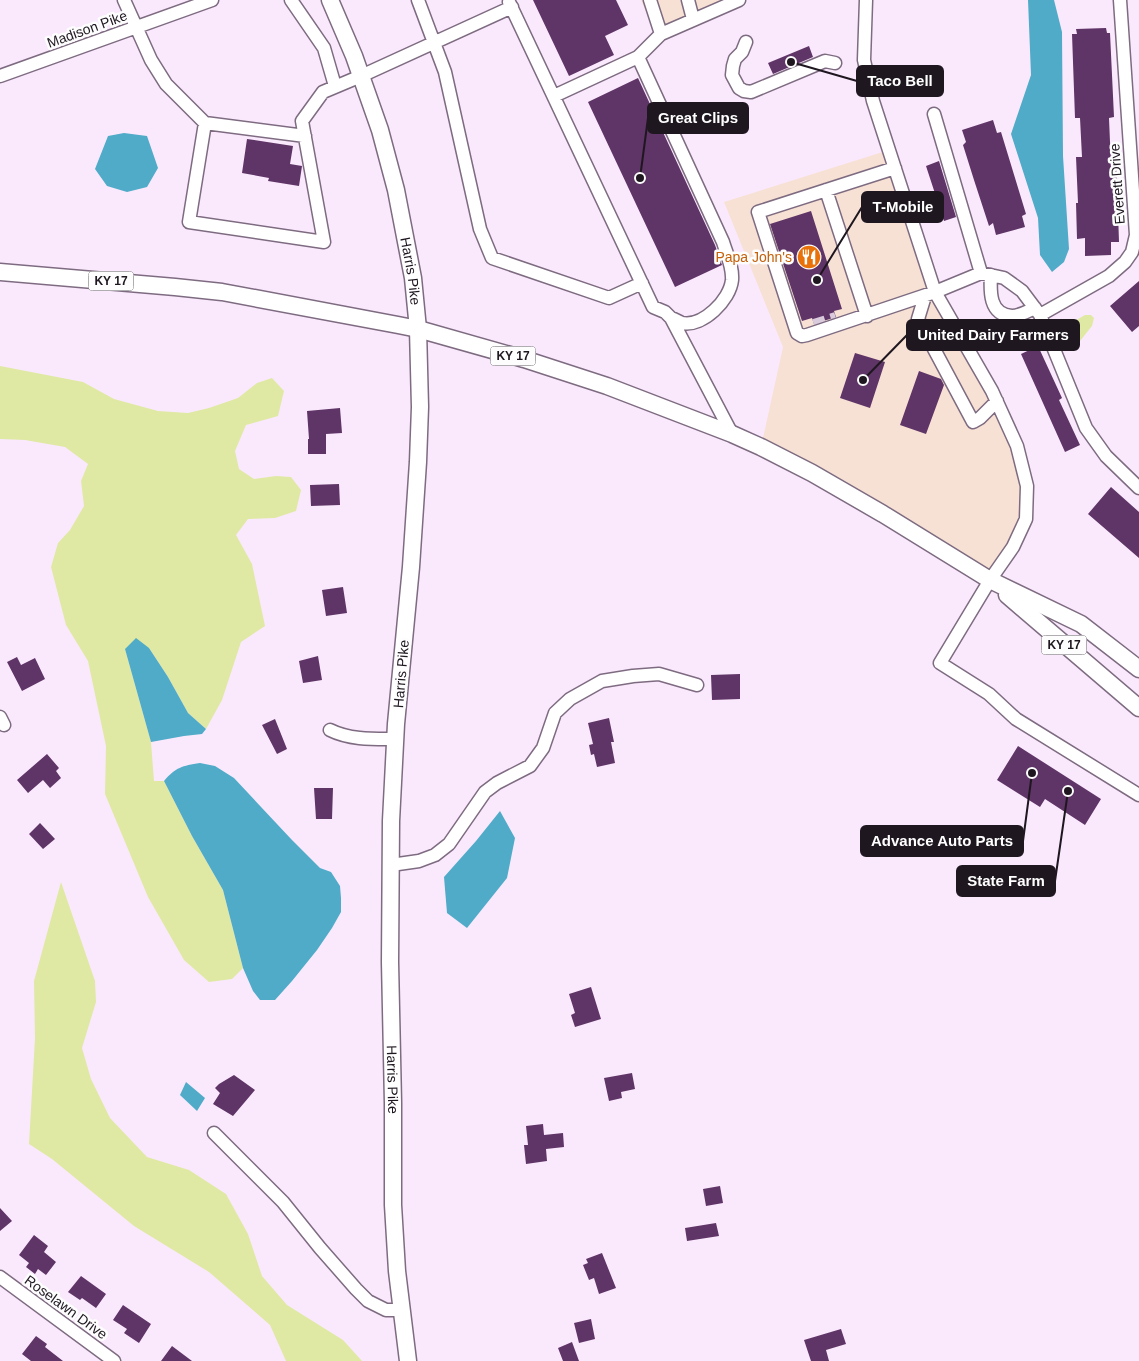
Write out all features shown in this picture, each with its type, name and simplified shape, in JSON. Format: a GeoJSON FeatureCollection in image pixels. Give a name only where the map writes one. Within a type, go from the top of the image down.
{"type":"FeatureCollection","features":[{"type":"Feature","properties":{"kind":"main road","name":"Harris Pike"},"geometry":{"type":"LineString","coordinates":[[330,0],[361,76],[380,130],[396,190],[413,278],[418,329],[420,408],[418,462],[411,568],[395,739],[391,821],[390,962],[393,1205],[397,1271],[408,1361]]}},
{"type":"Feature","properties":{"kind":"main road","name":"KY 17"},"geometry":{"type":"LineString","coordinates":[[0,272],[222,292],[418,329],[524,359],[607,386],[732,434],[812,473],[990,580],[1082,624],[1139,669]]}},
{"type":"Feature","properties":{"kind":"main road","name":"KY 17"},"geometry":{"type":"LineString","coordinates":[[990,580],[1139,708]]}},
{"type":"Feature","properties":{"kind":"street"},"geometry":{"type":"LineString","coordinates":[[124,0],[151,60],[166,84],[205,123],[305,136]]}},
{"type":"Feature","properties":{"kind":"street","name":"Madison Pike"},"geometry":{"type":"LineString","coordinates":[[0,76],[212,0]]}},
{"type":"Feature","properties":{"kind":"street"},"geometry":{"type":"LineString","coordinates":[[291,0],[324,48],[335,86]]}},
{"type":"Feature","properties":{"kind":"street"},"geometry":{"type":"LineString","coordinates":[[418,0],[444,72],[480,229],[492,258],[609,298],[642,283]]}},
{"type":"Feature","properties":{"kind":"street"},"geometry":{"type":"LineString","coordinates":[[650,0],[661,34]]}},
{"type":"Feature","properties":{"kind":"street"},"geometry":{"type":"LineString","coordinates":[[688,0],[693,19]]}},
{"type":"Feature","properties":{"kind":"street"},"geometry":{"type":"LineString","coordinates":[[554,96],[638,57],[661,34],[739,0]]}},
{"type":"Feature","properties":{"kind":"street"},"geometry":{"type":"LineString","coordinates":[[866,0],[864,60],[873,101],[895,168],[930,294],[992,391],[1017,446],[1027,486],[1026,519],[1013,547],[990,580],[940,663],[990,694],[1016,718],[1139,795]]}},
{"type":"Feature","properties":{"kind":"street","name":"Everett Drive"},"geometry":{"type":"LineString","coordinates":[[986,274],[993,304],[1001,313],[1011,316],[1020,315],[1037,312],[1109,276],[1125,262],[1132,252],[1136,235],[1120,0]]}},
{"type":"Feature","properties":{"kind":"street"},"geometry":{"type":"LineString","coordinates":[[205,123],[189,222],[324,242],[302,121],[323,92],[434,43],[510,4],[654,307],[665,312],[671,318],[732,434]]}},
{"type":"Feature","properties":{"kind":"street"},"geometry":{"type":"LineString","coordinates":[[746,42],[742,52],[735,58],[732,66],[732,75],[739,88],[744,91],[751,92],[825,62],[836,63]]}},
{"type":"Feature","properties":{"kind":"street"},"geometry":{"type":"LineString","coordinates":[[638,57],[723,242],[732,268],[732,282],[718,308],[696,322],[683,323],[671,318]]}},
{"type":"Feature","properties":{"kind":"street"},"geometry":{"type":"LineString","coordinates":[[934,114],[986,274]]}},
{"type":"Feature","properties":{"kind":"street"},"geometry":{"type":"LineString","coordinates":[[895,168],[758,212],[798,333],[802,336],[807,335],[849,322],[986,274],[1004,278],[1022,291],[1037,312],[1086,428],[1106,456],[1139,488]]}},
{"type":"Feature","properties":{"kind":"street"},"geometry":{"type":"LineString","coordinates":[[826,190],[867,316]]}},
{"type":"Feature","properties":{"kind":"street"},"geometry":{"type":"LineString","coordinates":[[930,294],[918,319],[973,422],[980,418],[997,401]]}},
{"type":"Feature","properties":{"kind":"street"},"geometry":{"type":"LineString","coordinates":[[836,318],[840,317],[849,322]]}},
{"type":"Feature","properties":{"kind":"street"},"geometry":{"type":"LineString","coordinates":[[796,330],[814,325]]}},
{"type":"Feature","properties":{"kind":"street"},"geometry":{"type":"LineString","coordinates":[[980,418],[1005,418]]}},
{"type":"Feature","properties":{"kind":"street"},"geometry":{"type":"LineString","coordinates":[[391,865],[420,861],[435,855],[449,844],[485,792],[530,766],[543,748],[555,713],[570,699],[602,681],[633,676],[659,674],[697,685]]}},
{"type":"Feature","properties":{"kind":"street"},"geometry":{"type":"LineString","coordinates":[[330,730],[340,735],[395,739]]}},
{"type":"Feature","properties":{"kind":"street"},"geometry":{"type":"LineString","coordinates":[[214,1133],[283,1202],[320,1248],[368,1301],[386,1310],[402,1310]]}},
{"type":"Feature","properties":{"kind":"street","name":"Roselawn Drive"},"geometry":{"type":"LineString","coordinates":[[0,1277],[114,1361]]}},
{"type":"Feature","properties":{"kind":"shaded area"},"geometry":{"type":"Polygon","coordinates":[[[641,0],[739,0],[658,41],[641,0]]]}},
{"type":"Feature","properties":{"kind":"shaded area"},"geometry":{"type":"Polygon","coordinates":[[[889,150],[935,292],[1017,446],[1026,519],[990,580],[761,447],[783,347],[724,202],[889,150]]]}},
{"type":"Feature","properties":{"kind":"green space"},"geometry":{"type":"Polygon","coordinates":[[[1085,315],[1091,315],[1094,318],[1092,326],[1080,341],[1072,342],[1066,333],[1071,323],[1085,315]]]}},
{"type":"Feature","properties":{"kind":"green space"},"geometry":{"type":"Polygon","coordinates":[[[0,366],[83,382],[114,399],[158,411],[188,413],[209,408],[238,398],[257,383],[272,378],[284,391],[278,416],[246,425],[235,451],[239,469],[254,479],[276,476],[291,477],[301,490],[296,511],[275,518],[248,519],[236,535],[252,564],[265,626],[241,642],[222,700],[206,729],[188,713],[149,648],[125,649],[151,742],[154,781],[164,781],[192,836],[223,890],[243,968],[232,979],[209,982],[184,960],[148,897],[105,794],[106,746],[88,661],[66,625],[51,567],[58,543],[70,530],[84,506],[81,481],[88,464],[65,447],[25,440],[0,439],[0,366]]]}},
{"type":"Feature","properties":{"kind":"green space"},"geometry":{"type":"Polygon","coordinates":[[[61,882],[95,981],[96,1002],[82,1048],[91,1079],[110,1118],[147,1157],[189,1170],[226,1194],[248,1234],[262,1276],[287,1305],[343,1340],[362,1361],[286,1361],[270,1325],[209,1272],[134,1226],[52,1159],[29,1144],[35,1038],[34,981],[61,882]]]}},
{"type":"Feature","properties":{"kind":"water"},"geometry":{"type":"Polygon","coordinates":[[[1028,0],[1054,0],[1062,32],[1063,156],[1069,249],[1064,262],[1052,272],[1040,255],[1038,218],[1011,134],[1031,75],[1028,0]]]}},
{"type":"Feature","properties":{"kind":"water"},"geometry":{"type":"Polygon","coordinates":[[[124,133],[147,136],[158,168],[147,187],[127,192],[107,186],[95,169],[108,136],[124,133]]]}},
{"type":"Feature","properties":{"kind":"water"},"geometry":{"type":"Polygon","coordinates":[[[136,638],[149,648],[188,713],[206,729],[202,734],[151,742],[125,649],[136,638]]]}},
{"type":"Feature","properties":{"kind":"water"},"geometry":{"type":"Polygon","coordinates":[[[200,763],[215,766],[234,778],[320,868],[331,872],[340,886],[341,912],[332,928],[317,950],[275,1000],[260,1000],[253,991],[243,968],[223,890],[192,836],[164,781],[180,768],[200,763]]]}},
{"type":"Feature","properties":{"kind":"water"},"geometry":{"type":"Polygon","coordinates":[[[500,811],[515,838],[507,878],[467,928],[447,913],[444,877],[500,811]]]}},
{"type":"Feature","properties":{"kind":"water"},"geometry":{"type":"Polygon","coordinates":[[[186,1082],[205,1098],[197,1111],[180,1095],[186,1082]]]}},
{"type":"Feature","properties":{"kind":"building"},"geometry":{"type":"Polygon","coordinates":[[[533,0],[616,0],[628,25],[605,36],[614,55],[569,76],[533,0]]]}},
{"type":"Feature","properties":{"kind":"building"},"geometry":{"type":"Polygon","coordinates":[[[1106,28],[1107,33],[1110,33],[1114,117],[1109,118],[1110,142],[1111,152],[1116,153],[1119,242],[1111,242],[1111,255],[1085,256],[1085,238],[1077,239],[1076,157],[1082,157],[1080,118],[1075,118],[1072,34],[1077,34],[1076,29],[1106,28]]]}},
{"type":"Feature","properties":{"kind":"building"},"geometry":{"type":"Polygon","coordinates":[[[809,46],[813,57],[773,74],[768,63],[809,46]]]}},
{"type":"Feature","properties":{"kind":"building"},"geometry":{"type":"Polygon","coordinates":[[[638,78],[715,245],[722,265],[675,287],[588,102],[638,78]]]}},
{"type":"Feature","properties":{"kind":"building"},"geometry":{"type":"Polygon","coordinates":[[[993,120],[997,133],[1001,132],[1026,214],[1022,216],[1025,227],[996,235],[993,223],[989,226],[974,180],[963,145],[966,142],[962,130],[993,120]]]}},
{"type":"Feature","properties":{"kind":"building"},"geometry":{"type":"Polygon","coordinates":[[[247,139],[293,146],[290,164],[302,166],[299,186],[268,181],[269,178],[242,173],[247,139]]]}},
{"type":"Feature","properties":{"kind":"building"},"geometry":{"type":"Polygon","coordinates":[[[939,161],[956,217],[944,221],[926,166],[939,161]]]}},
{"type":"Feature","properties":{"kind":"building"},"geometry":{"type":"Polygon","coordinates":[[[811,211],[842,309],[834,311],[836,317],[814,324],[812,318],[802,321],[770,224],[811,211]]]}},
{"type":"Feature","properties":{"kind":"building"},"geometry":{"type":"Polygon","coordinates":[[[1139,281],[1139,326],[1132,332],[1110,306],[1139,281]]]}},
{"type":"Feature","properties":{"kind":"building"},"geometry":{"type":"Polygon","coordinates":[[[1038,346],[1062,398],[1059,400],[1080,445],[1065,452],[1021,354],[1038,346]]]}},
{"type":"Feature","properties":{"kind":"building"},"geometry":{"type":"Polygon","coordinates":[[[855,353],[885,362],[870,408],[840,398],[855,353]]]}},
{"type":"Feature","properties":{"kind":"building"},"geometry":{"type":"Polygon","coordinates":[[[919,371],[941,379],[944,385],[926,434],[900,425],[919,371]]]}},
{"type":"Feature","properties":{"kind":"building"},"geometry":{"type":"Polygon","coordinates":[[[340,408],[342,433],[326,434],[326,454],[308,454],[307,411],[340,408]]]}},
{"type":"Feature","properties":{"kind":"building"},"geometry":{"type":"Polygon","coordinates":[[[339,484],[340,505],[311,506],[310,485],[339,484]]]}},
{"type":"Feature","properties":{"kind":"building"},"geometry":{"type":"Polygon","coordinates":[[[1111,487],[1139,512],[1139,558],[1088,514],[1111,487]]]}},
{"type":"Feature","properties":{"kind":"building"},"geometry":{"type":"Polygon","coordinates":[[[343,587],[347,613],[326,616],[322,590],[343,587]]]}},
{"type":"Feature","properties":{"kind":"building"},"geometry":{"type":"Polygon","coordinates":[[[318,656],[322,680],[303,683],[299,661],[318,656]]]}},
{"type":"Feature","properties":{"kind":"building"},"geometry":{"type":"Polygon","coordinates":[[[17,657],[21,665],[35,658],[45,679],[22,691],[7,662],[17,657]]]}},
{"type":"Feature","properties":{"kind":"building"},"geometry":{"type":"Polygon","coordinates":[[[740,674],[740,699],[712,700],[711,675],[740,674]]]}},
{"type":"Feature","properties":{"kind":"building"},"geometry":{"type":"Polygon","coordinates":[[[609,718],[614,742],[611,742],[615,763],[597,767],[594,754],[591,755],[589,745],[593,744],[588,723],[609,718]]]}},
{"type":"Feature","properties":{"kind":"building"},"geometry":{"type":"Polygon","coordinates":[[[275,719],[287,749],[277,754],[262,725],[275,719]]]}},
{"type":"Feature","properties":{"kind":"building"},"geometry":{"type":"Polygon","coordinates":[[[1018,746],[1101,799],[1085,825],[1045,799],[1040,807],[997,780],[1018,746]]]}},
{"type":"Feature","properties":{"kind":"building"},"geometry":{"type":"Polygon","coordinates":[[[47,754],[59,768],[56,771],[61,778],[50,788],[43,780],[28,793],[17,780],[47,754]]]}},
{"type":"Feature","properties":{"kind":"building"},"geometry":{"type":"Polygon","coordinates":[[[314,788],[333,788],[332,819],[316,819],[314,788]]]}},
{"type":"Feature","properties":{"kind":"building"},"geometry":{"type":"Polygon","coordinates":[[[40,823],[55,839],[43,849],[29,834],[40,823]]]}},
{"type":"Feature","properties":{"kind":"building"},"geometry":{"type":"Polygon","coordinates":[[[591,987],[601,1019],[575,1027],[571,1015],[575,1013],[569,994],[591,987]]]}},
{"type":"Feature","properties":{"kind":"building"},"geometry":{"type":"Polygon","coordinates":[[[632,1073],[635,1089],[621,1092],[622,1098],[609,1101],[604,1078],[632,1073]]]}},
{"type":"Feature","properties":{"kind":"building"},"geometry":{"type":"Polygon","coordinates":[[[234,1075],[255,1090],[233,1116],[213,1104],[220,1093],[215,1088],[234,1075]]]}},
{"type":"Feature","properties":{"kind":"building"},"geometry":{"type":"Polygon","coordinates":[[[543,1124],[544,1135],[563,1133],[564,1147],[546,1149],[547,1161],[526,1164],[524,1145],[528,1145],[526,1126],[543,1124]]]}},
{"type":"Feature","properties":{"kind":"building"},"geometry":{"type":"Polygon","coordinates":[[[720,1186],[723,1203],[706,1206],[703,1189],[720,1186]]]}},
{"type":"Feature","properties":{"kind":"building"},"geometry":{"type":"Polygon","coordinates":[[[0,1208],[12,1221],[0,1231],[0,1208]]]}},
{"type":"Feature","properties":{"kind":"building"},"geometry":{"type":"Polygon","coordinates":[[[716,1223],[719,1236],[687,1241],[685,1228],[716,1223]]]}},
{"type":"Feature","properties":{"kind":"building"},"geometry":{"type":"Polygon","coordinates":[[[34,1235],[48,1246],[44,1252],[56,1262],[46,1275],[38,1269],[35,1274],[26,1267],[29,1263],[19,1255],[34,1235]]]}},
{"type":"Feature","properties":{"kind":"building"},"geometry":{"type":"Polygon","coordinates":[[[602,1253],[616,1288],[599,1294],[594,1278],[589,1280],[583,1265],[588,1263],[586,1259],[602,1253]]]}},
{"type":"Feature","properties":{"kind":"building"},"geometry":{"type":"Polygon","coordinates":[[[81,1276],[106,1294],[96,1308],[82,1298],[80,1300],[68,1292],[81,1276]]]}},
{"type":"Feature","properties":{"kind":"building"},"geometry":{"type":"Polygon","coordinates":[[[123,1305],[151,1324],[139,1343],[124,1333],[127,1329],[113,1320],[123,1305]]]}},
{"type":"Feature","properties":{"kind":"building"},"geometry":{"type":"Polygon","coordinates":[[[591,1319],[595,1339],[579,1343],[574,1323],[591,1319]]]}},
{"type":"Feature","properties":{"kind":"building"},"geometry":{"type":"Polygon","coordinates":[[[841,1329],[846,1344],[826,1350],[829,1361],[811,1361],[804,1340],[841,1329]]]}},
{"type":"Feature","properties":{"kind":"building"},"geometry":{"type":"Polygon","coordinates":[[[36,1336],[47,1344],[45,1347],[63,1361],[31,1361],[22,1354],[36,1336]]]}},
{"type":"Feature","properties":{"kind":"building"},"geometry":{"type":"Polygon","coordinates":[[[572,1342],[579,1361],[563,1361],[558,1348],[572,1342]]]}},
{"type":"Feature","properties":{"kind":"building"},"geometry":{"type":"Polygon","coordinates":[[[172,1346],[192,1361],[161,1361],[172,1346]]]}},
{"type":"Feature","properties":{"kind":"tunnel"},"geometry":{"type":"LineString","coordinates":[[814,325],[836,318]]}},
{"type":"Feature","properties":{"kind":"place","name":"Taco Bell"},"geometry":{"type":"Point","coordinates":[791,62]}},
{"type":"Feature","properties":{"kind":"place","name":"Great Clips"},"geometry":{"type":"Point","coordinates":[640,178]}},
{"type":"Feature","properties":{"kind":"place","name":"Papa John's"},"geometry":{"type":"Point","coordinates":[809,257]}},
{"type":"Feature","properties":{"kind":"place","name":"T-Mobile"},"geometry":{"type":"Point","coordinates":[817,280]}},
{"type":"Feature","properties":{"kind":"place","name":"United Dairy Farmers"},"geometry":{"type":"Point","coordinates":[863,380]}},
{"type":"Feature","properties":{"kind":"place","name":"Advance Auto Parts"},"geometry":{"type":"Point","coordinates":[1032,773]}},
{"type":"Feature","properties":{"kind":"place","name":"State Farm"},"geometry":{"type":"Point","coordinates":[1068,791]}}]}
